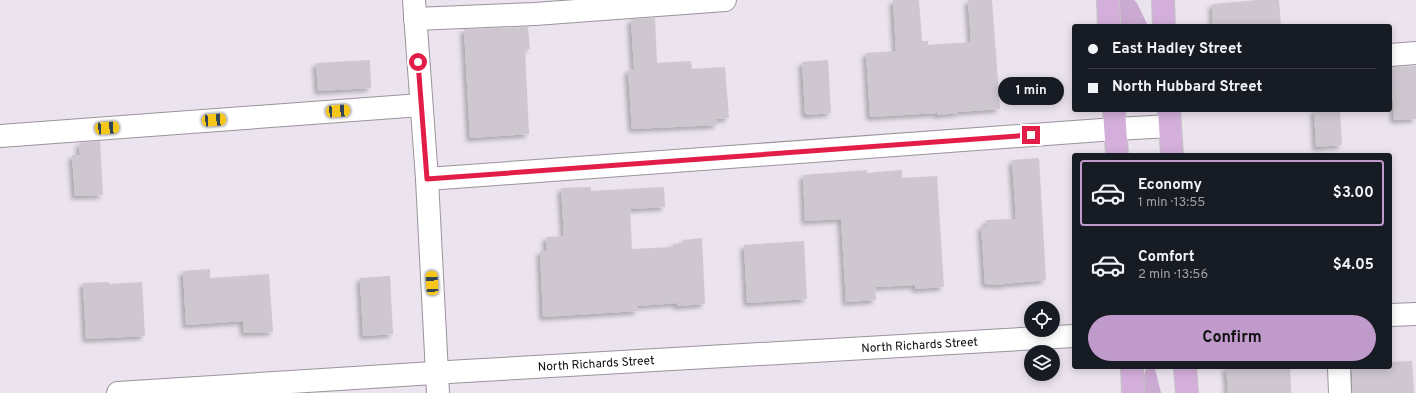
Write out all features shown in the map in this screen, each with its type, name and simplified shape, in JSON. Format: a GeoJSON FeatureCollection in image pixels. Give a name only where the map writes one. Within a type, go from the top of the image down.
{"type":"FeatureCollection","features":[{"type":"Feature","properties":{"kind":"main road"},"geometry":{"type":"LineString","coordinates":[[1108,0],[1109,24]]}},
{"type":"Feature","properties":{"kind":"main road"},"geometry":{"type":"LineString","coordinates":[[1163,0],[1164,24]]}},
{"type":"Feature","properties":{"kind":"main road"},"geometry":{"type":"LineString","coordinates":[[1170,118],[1172,153]]}},
{"type":"Feature","properties":{"kind":"main road"},"geometry":{"type":"LineString","coordinates":[[1115,120],[1117,153]]}},
{"type":"Feature","properties":{"kind":"main road"},"geometry":{"type":"LineString","coordinates":[[1132,369],[1133,393]]}},
{"type":"Feature","properties":{"kind":"main road"},"geometry":{"type":"LineString","coordinates":[[1185,369],[1187,393]]}},
{"type":"Feature","properties":{"kind":"street"},"geometry":{"type":"LineString","coordinates":[[438,383],[427,179],[414,9],[535,14],[725,0]]}},
{"type":"Feature","properties":{"kind":"street"},"geometry":{"type":"LineString","coordinates":[[1392,55],[1416,53]]}},
{"type":"Feature","properties":{"kind":"street"},"geometry":{"type":"LineString","coordinates":[[0,136],[421,104]]}},
{"type":"Feature","properties":{"kind":"street"},"geometry":{"type":"LineString","coordinates":[[427,179],[1115,120],[1170,118]]}},
{"type":"Feature","properties":{"kind":"street"},"geometry":{"type":"LineString","coordinates":[[1392,315],[1416,314]]}},
{"type":"Feature","properties":{"kind":"street","name":"North Richards Street"},"geometry":{"type":"LineString","coordinates":[[118,393],[438,383],[1072,336]]}},
{"type":"Feature","properties":{"kind":"street"},"geometry":{"type":"LineString","coordinates":[[1339,369],[1340,393]]}},
{"type":"Feature","properties":{"kind":"shaded area"},"geometry":{"type":"Polygon","coordinates":[[[1119,0],[1134,0],[1137,3],[1147,24],[1121,24],[1119,0]]]}},
{"type":"Feature","properties":{"kind":"shaded area"},"geometry":{"type":"Polygon","coordinates":[[[1146,369],[1155,369],[1161,393],[1144,393],[1143,378],[1146,369]]]}},
{"type":"Feature","properties":{"kind":"building"},"geometry":{"type":"Polygon","coordinates":[[[893,0],[919,0],[922,41],[928,41],[928,45],[971,42],[968,0],[992,0],[1000,109],[937,115],[937,113],[870,117],[866,53],[896,51],[893,0]]]}},
{"type":"Feature","properties":{"kind":"building"},"geometry":{"type":"Polygon","coordinates":[[[1258,0],[1279,0],[1281,24],[1213,24],[1212,4],[1258,0]]]}},
{"type":"Feature","properties":{"kind":"building"},"geometry":{"type":"Polygon","coordinates":[[[655,18],[657,63],[691,61],[692,69],[725,67],[729,118],[717,119],[717,125],[632,129],[628,70],[634,69],[631,19],[655,18]]]}},
{"type":"Feature","properties":{"kind":"building"},"geometry":{"type":"Polygon","coordinates":[[[528,27],[530,49],[525,49],[529,134],[470,138],[464,29],[528,27]]]}},
{"type":"Feature","properties":{"kind":"building"},"geometry":{"type":"Polygon","coordinates":[[[370,60],[371,88],[318,91],[316,63],[370,60]]]}},
{"type":"Feature","properties":{"kind":"building"},"geometry":{"type":"Polygon","coordinates":[[[828,60],[831,113],[807,115],[805,114],[802,62],[828,60]]]}},
{"type":"Feature","properties":{"kind":"building"},"geometry":{"type":"Polygon","coordinates":[[[1416,66],[1416,119],[1394,120],[1392,67],[1416,66]]]}},
{"type":"Feature","properties":{"kind":"building"},"geometry":{"type":"Polygon","coordinates":[[[1314,112],[1340,112],[1342,145],[1316,147],[1314,112]]]}},
{"type":"Feature","properties":{"kind":"building"},"geometry":{"type":"Polygon","coordinates":[[[100,141],[103,195],[75,196],[72,155],[80,155],[79,143],[100,141]]]}},
{"type":"Feature","properties":{"kind":"building"},"geometry":{"type":"Polygon","coordinates":[[[1039,158],[1046,280],[1004,285],[985,284],[981,226],[986,226],[986,220],[1016,219],[1012,160],[1039,158]]]}},
{"type":"Feature","properties":{"kind":"building"},"geometry":{"type":"Polygon","coordinates":[[[867,170],[867,173],[902,170],[902,178],[937,176],[944,287],[915,289],[915,285],[875,287],[876,300],[846,302],[841,219],[805,221],[803,175],[867,170]]]}},
{"type":"Feature","properties":{"kind":"building"},"geometry":{"type":"Polygon","coordinates":[[[591,187],[591,191],[664,187],[665,207],[630,209],[632,249],[673,247],[673,244],[683,243],[683,240],[702,238],[705,304],[677,306],[677,303],[637,306],[638,311],[543,317],[540,251],[547,251],[546,237],[564,236],[561,188],[591,187]]]}},
{"type":"Feature","properties":{"kind":"building"},"geometry":{"type":"Polygon","coordinates":[[[804,241],[807,299],[747,303],[744,245],[804,241]]]}},
{"type":"Feature","properties":{"kind":"building"},"geometry":{"type":"Polygon","coordinates":[[[210,269],[210,278],[269,274],[273,332],[244,333],[243,321],[186,325],[183,271],[210,269]]]}},
{"type":"Feature","properties":{"kind":"building"},"geometry":{"type":"Polygon","coordinates":[[[390,276],[393,334],[363,336],[360,278],[390,276]]]}},
{"type":"Feature","properties":{"kind":"building"},"geometry":{"type":"Polygon","coordinates":[[[109,282],[109,284],[142,282],[145,336],[86,339],[83,283],[109,282]]]}},
{"type":"Feature","properties":{"kind":"building"},"geometry":{"type":"Polygon","coordinates":[[[1412,361],[1414,393],[1352,393],[1352,369],[1392,369],[1392,362],[1412,361]]]}},
{"type":"Feature","properties":{"kind":"building"},"geometry":{"type":"Polygon","coordinates":[[[1226,369],[1290,369],[1291,393],[1228,393],[1226,369]]]}},
{"type":"Feature","properties":{"kind":"route"},"geometry":{"type":"LineString","coordinates":[[418,62],[427,179],[1031,135]]}}]}
